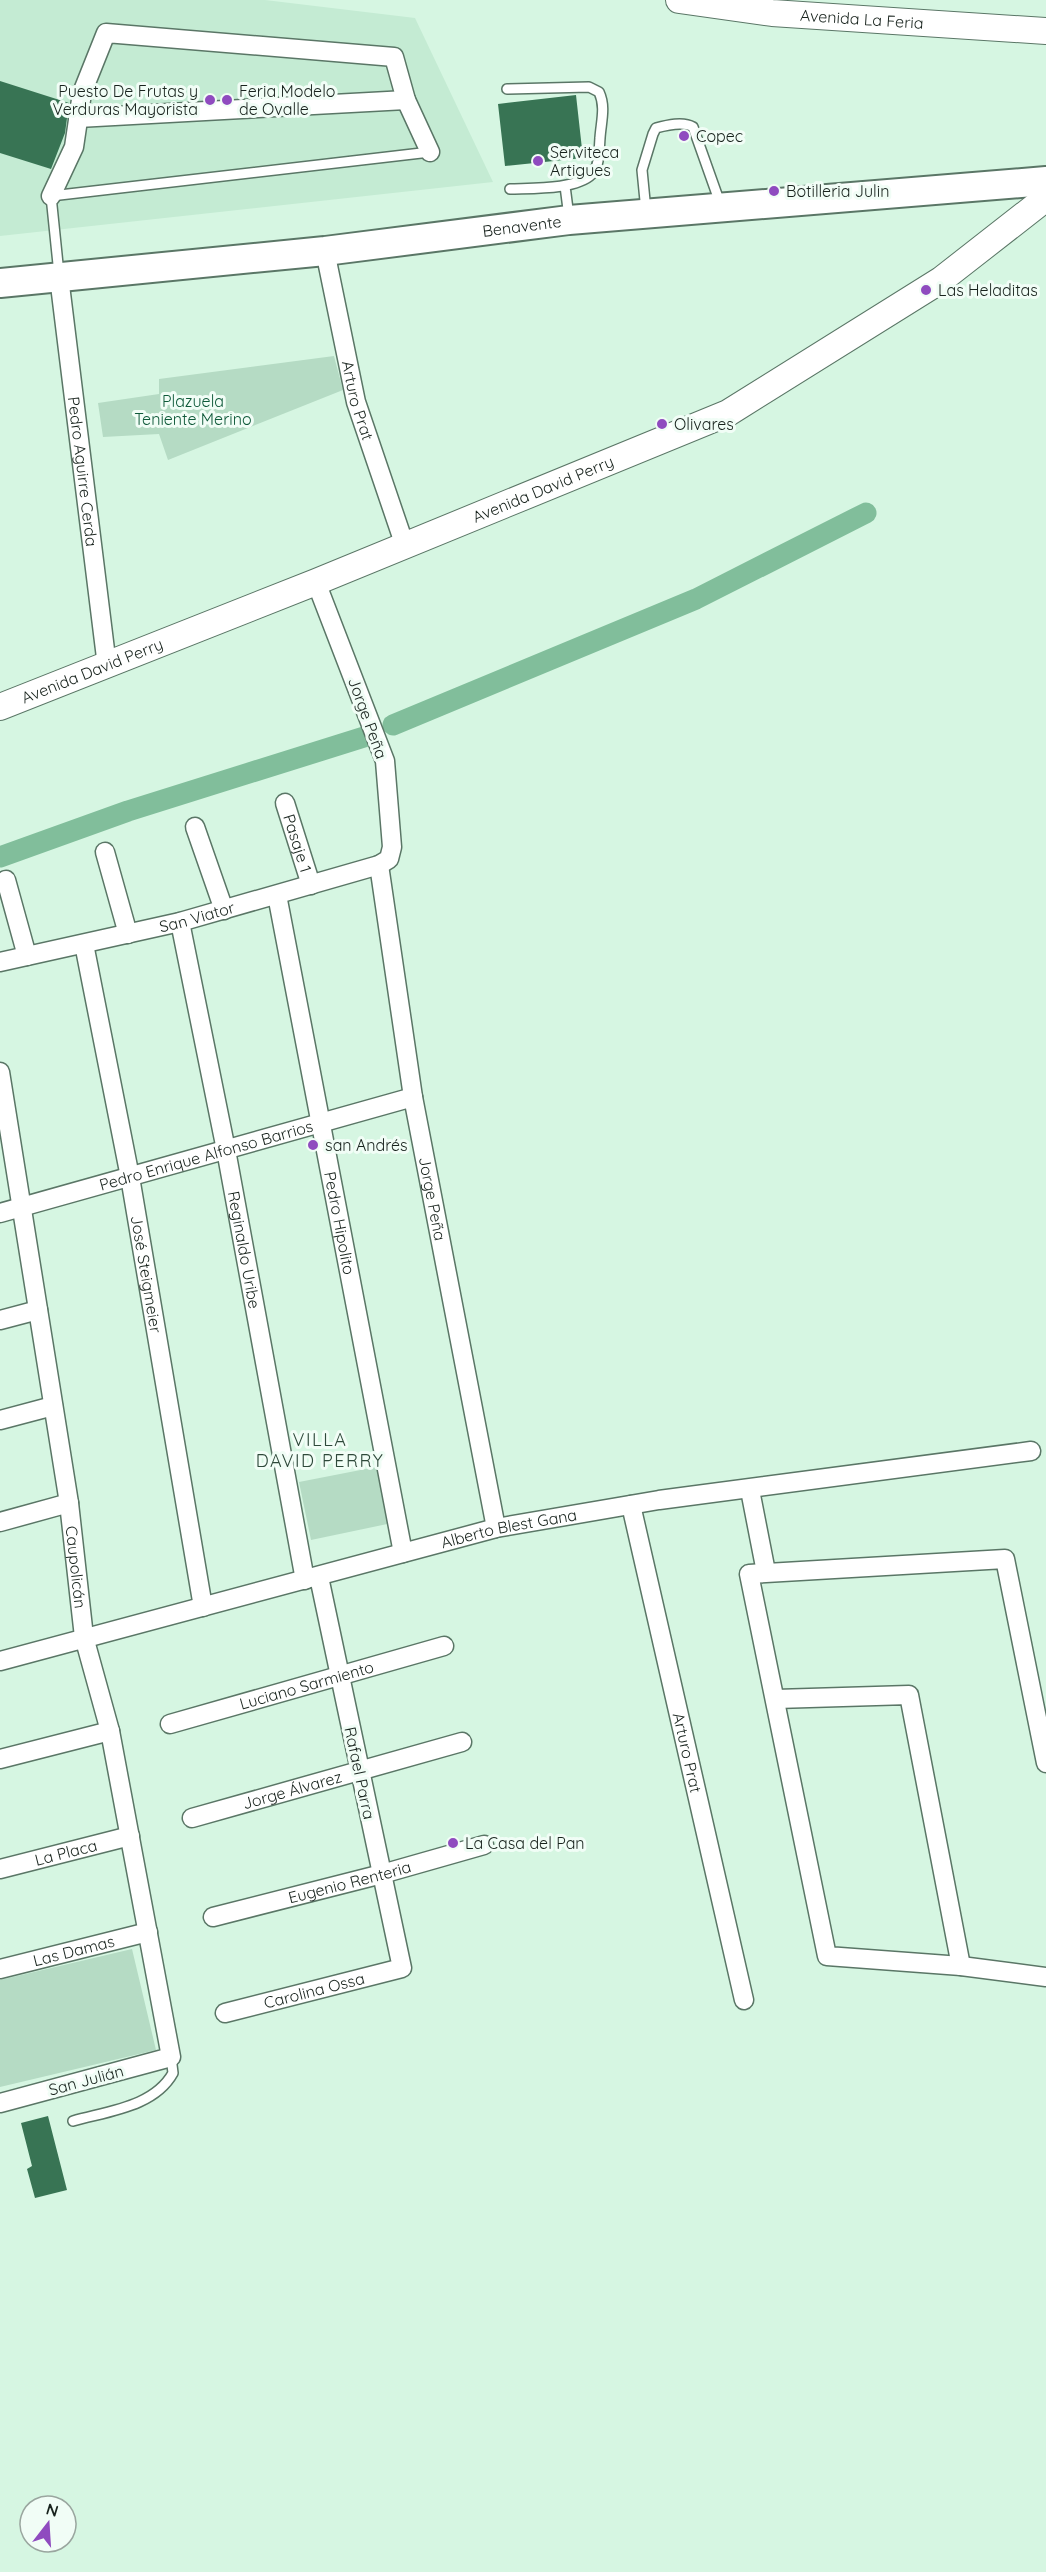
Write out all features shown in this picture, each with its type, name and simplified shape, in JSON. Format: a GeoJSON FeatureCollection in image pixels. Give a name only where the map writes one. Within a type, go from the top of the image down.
{"type":"FeatureCollection","features":[{"type":"Feature","properties":{"kind":"main road","name":"Avenida La Feria"},"geometry":{"type":"LineString","coordinates":[[679,0],[772,13],[1046,31]]}},
{"type":"Feature","properties":{"kind":"main road","name":"Benavente"},"geometry":{"type":"LineString","coordinates":[[0,283],[325,251],[569,220],[1046,181]]}},
{"type":"Feature","properties":{"kind":"main road","name":"Avenida David Perry"},"geometry":{"type":"LineString","coordinates":[[0,707],[316,582],[728,413],[940,280],[1046,198]]}},
{"type":"Feature","properties":{"kind":"street"},"geometry":{"type":"LineString","coordinates":[[51,196],[74,147],[82,93],[106,33],[394,57],[406,100],[430,152]]}},
{"type":"Feature","properties":{"kind":"street"},"geometry":{"type":"LineString","coordinates":[[78,118],[406,100]]}},
{"type":"Feature","properties":{"kind":"street","name":"Arturo Prat"},"geometry":{"type":"LineString","coordinates":[[325,251],[356,402],[405,546]]}},
{"type":"Feature","properties":{"kind":"street","name":"Pedro Aguirre Cerda"},"geometry":{"type":"LineString","coordinates":[[60,276],[107,666]]}},
{"type":"Feature","properties":{"kind":"street","name":"Jorge Peña"},"geometry":{"type":"LineString","coordinates":[[316,582],[385,761],[392,847],[384,862],[413,1097],[496,1528]]}},
{"type":"Feature","properties":{"kind":"street","name":"Pasaje 1"},"geometry":{"type":"LineString","coordinates":[[285,802],[311,885]]}},
{"type":"Feature","properties":{"kind":"street"},"geometry":{"type":"LineString","coordinates":[[195,827],[224,910]]}},
{"type":"Feature","properties":{"kind":"street"},"geometry":{"type":"LineString","coordinates":[[105,852],[128,934]]}},
{"type":"Feature","properties":{"kind":"street","name":"San Viator"},"geometry":{"type":"LineString","coordinates":[[0,962],[180,922],[384,862]]}},
{"type":"Feature","properties":{"kind":"street"},"geometry":{"type":"LineString","coordinates":[[6,880],[27,956]]}},
{"type":"Feature","properties":{"kind":"street","name":"Pedro Hipolito"},"geometry":{"type":"LineString","coordinates":[[277,895],[403,1553]]}},
{"type":"Feature","properties":{"kind":"street","name":"Reginaldo Uribe"},"geometry":{"type":"LineString","coordinates":[[180,922],[312,1578]]}},
{"type":"Feature","properties":{"kind":"street","name":"José Steigmeier"},"geometry":{"type":"LineString","coordinates":[[84,944],[130,1177],[203,1607]]}},
{"type":"Feature","properties":{"kind":"street","name":"Caupolicán"},"geometry":{"type":"LineString","coordinates":[[0,1072],[69,1503],[84,1637],[110,1731],[171,2057]]}},
{"type":"Feature","properties":{"kind":"street","name":"Pedro Enrique Alfonso Barrios"},"geometry":{"type":"LineString","coordinates":[[0,1213],[413,1097]]}},
{"type":"Feature","properties":{"kind":"street"},"geometry":{"type":"LineString","coordinates":[[0,1320],[38,1310]]}},
{"type":"Feature","properties":{"kind":"street"},"geometry":{"type":"LineString","coordinates":[[0,1420],[53,1406]]}},
{"type":"Feature","properties":{"kind":"street","name":"Alberto Blest Gana"},"geometry":{"type":"LineString","coordinates":[[0,1661],[496,1528],[631,1505],[1031,1451]]}},
{"type":"Feature","properties":{"kind":"street"},"geometry":{"type":"LineString","coordinates":[[750,1490],[766,1572]]}},
{"type":"Feature","properties":{"kind":"street"},"geometry":{"type":"LineString","coordinates":[[0,1522],[69,1503]]}},
{"type":"Feature","properties":{"kind":"street","name":"Arturo Prat"},"geometry":{"type":"LineString","coordinates":[[631,1505],[744,2000]]}},
{"type":"Feature","properties":{"kind":"street"},"geometry":{"type":"LineString","coordinates":[[1046,1763],[1005,1558],[749,1574],[827,1956],[961,1966],[1046,1977]]}},
{"type":"Feature","properties":{"kind":"street","name":"Rafael Parra"},"geometry":{"type":"LineString","coordinates":[[312,1578],[340,1676],[402,1968]]}},
{"type":"Feature","properties":{"kind":"street","name":"Luciano Sarmiento"},"geometry":{"type":"LineString","coordinates":[[170,1724],[444,1646]]}},
{"type":"Feature","properties":{"kind":"street"},"geometry":{"type":"LineString","coordinates":[[776,1699],[909,1695],[961,1966]]}},
{"type":"Feature","properties":{"kind":"street"},"geometry":{"type":"LineString","coordinates":[[0,1759],[110,1731]]}},
{"type":"Feature","properties":{"kind":"street","name":"Jorge Álvarez"},"geometry":{"type":"LineString","coordinates":[[192,1818],[462,1742]]}},
{"type":"Feature","properties":{"kind":"street","name":"La Placa"},"geometry":{"type":"LineString","coordinates":[[0,1869],[130,1836]]}},
{"type":"Feature","properties":{"kind":"street","name":"Eugenio Renteria"},"geometry":{"type":"LineString","coordinates":[[213,1917],[382,1874],[484,1845]]}},
{"type":"Feature","properties":{"kind":"street","name":"Las Damas"},"geometry":{"type":"LineString","coordinates":[[0,1969],[148,1932]]}},
{"type":"Feature","properties":{"kind":"street","name":"Carolina Ossa"},"geometry":{"type":"LineString","coordinates":[[225,2013],[402,1968]]}},
{"type":"Feature","properties":{"kind":"street","name":"San Julián"},"geometry":{"type":"LineString","coordinates":[[0,2103],[171,2057]]}},
{"type":"Feature","properties":{"kind":"lane"},"geometry":{"type":"LineString","coordinates":[[507,90],[589,87],[600,92],[604,102],[597,163],[593,174],[565,186],[510,189]]}},
{"type":"Feature","properties":{"kind":"lane"},"geometry":{"type":"LineString","coordinates":[[647,215],[642,170],[653,134],[656,128],[687,123],[693,127],[722,208]]}},
{"type":"Feature","properties":{"kind":"lane"},"geometry":{"type":"LineString","coordinates":[[60,276],[51,196],[430,152]]}},
{"type":"Feature","properties":{"kind":"lane"},"geometry":{"type":"LineString","coordinates":[[565,186],[569,220]]}},
{"type":"Feature","properties":{"kind":"lane"},"geometry":{"type":"LineString","coordinates":[[73,2121],[140,2102],[161,2090],[173,2073],[171,2057]]}},
{"type":"Feature","properties":{"kind":"shaded area","name":"Feria Modelo de Ovalle"},"geometry":{"type":"Polygon","coordinates":[[[0,0],[265,0],[415,18],[493,182],[0,236],[0,0]]]}},
{"type":"Feature","properties":{"kind":"green space","name":"Plazuela Teniente Merino"},"geometry":{"type":"Polygon","coordinates":[[[334,356],[343,390],[168,460],[159,434],[103,437],[98,403],[159,394],[159,379],[334,356]]]}},
{"type":"Feature","properties":{"kind":"green space"},"geometry":{"type":"Polygon","coordinates":[[[381,1466],[392,1523],[311,1540],[299,1482],[381,1466]]]}},
{"type":"Feature","properties":{"kind":"green space"},"geometry":{"type":"Polygon","coordinates":[[[132,1949],[156,2050],[0,2087],[0,1980],[132,1949]]]}},
{"type":"Feature","properties":{"kind":"building"},"geometry":{"type":"Polygon","coordinates":[[[0,81],[69,103],[65,133],[51,169],[0,153],[0,81]]]}},
{"type":"Feature","properties":{"kind":"building"},"geometry":{"type":"Polygon","coordinates":[[[576,95],[583,158],[505,166],[498,104],[576,95]]]}},
{"type":"Feature","properties":{"kind":"building"},"geometry":{"type":"Polygon","coordinates":[[[48,2116],[67,2190],[35,2198],[27,2169],[32,2166],[21,2123],[48,2116]]]}},
{"type":"Feature","properties":{"kind":"waterway"},"geometry":{"type":"LineString","coordinates":[[393,725],[696,599],[866,513]]}},
{"type":"Feature","properties":{"kind":"waterway"},"geometry":{"type":"LineString","coordinates":[[0,857],[128,811],[364,737]]}},
{"type":"Feature","properties":{"kind":"place","name":"Puesto De Frutas y Verduras Mayorista"},"geometry":{"type":"Point","coordinates":[210,100]}},
{"type":"Feature","properties":{"kind":"place","name":"Feria Modelo de Ovalle"},"geometry":{"type":"Point","coordinates":[227,100]}},
{"type":"Feature","properties":{"kind":"place","name":"Copec"},"geometry":{"type":"Point","coordinates":[684,136]}},
{"type":"Feature","properties":{"kind":"place","name":"Serviteca Artigues"},"geometry":{"type":"Point","coordinates":[538,161]}},
{"type":"Feature","properties":{"kind":"place","name":"Botilleria Julin"},"geometry":{"type":"Point","coordinates":[774,191]}},
{"type":"Feature","properties":{"kind":"place","name":"Las Heladitas"},"geometry":{"type":"Point","coordinates":[926,290]}},
{"type":"Feature","properties":{"kind":"place","name":"Olivares"},"geometry":{"type":"Point","coordinates":[662,424]}},
{"type":"Feature","properties":{"kind":"place","name":"san Andrés"},"geometry":{"type":"Point","coordinates":[313,1145]}},
{"type":"Feature","properties":{"kind":"place","name":"La Casa del Pan"},"geometry":{"type":"Point","coordinates":[453,1843]}},
{"type":"Feature","properties":{"kind":"district","name":"VILLA DAVID PERRY"},"geometry":{"type":"Point","coordinates":[320,1449]}}]}
